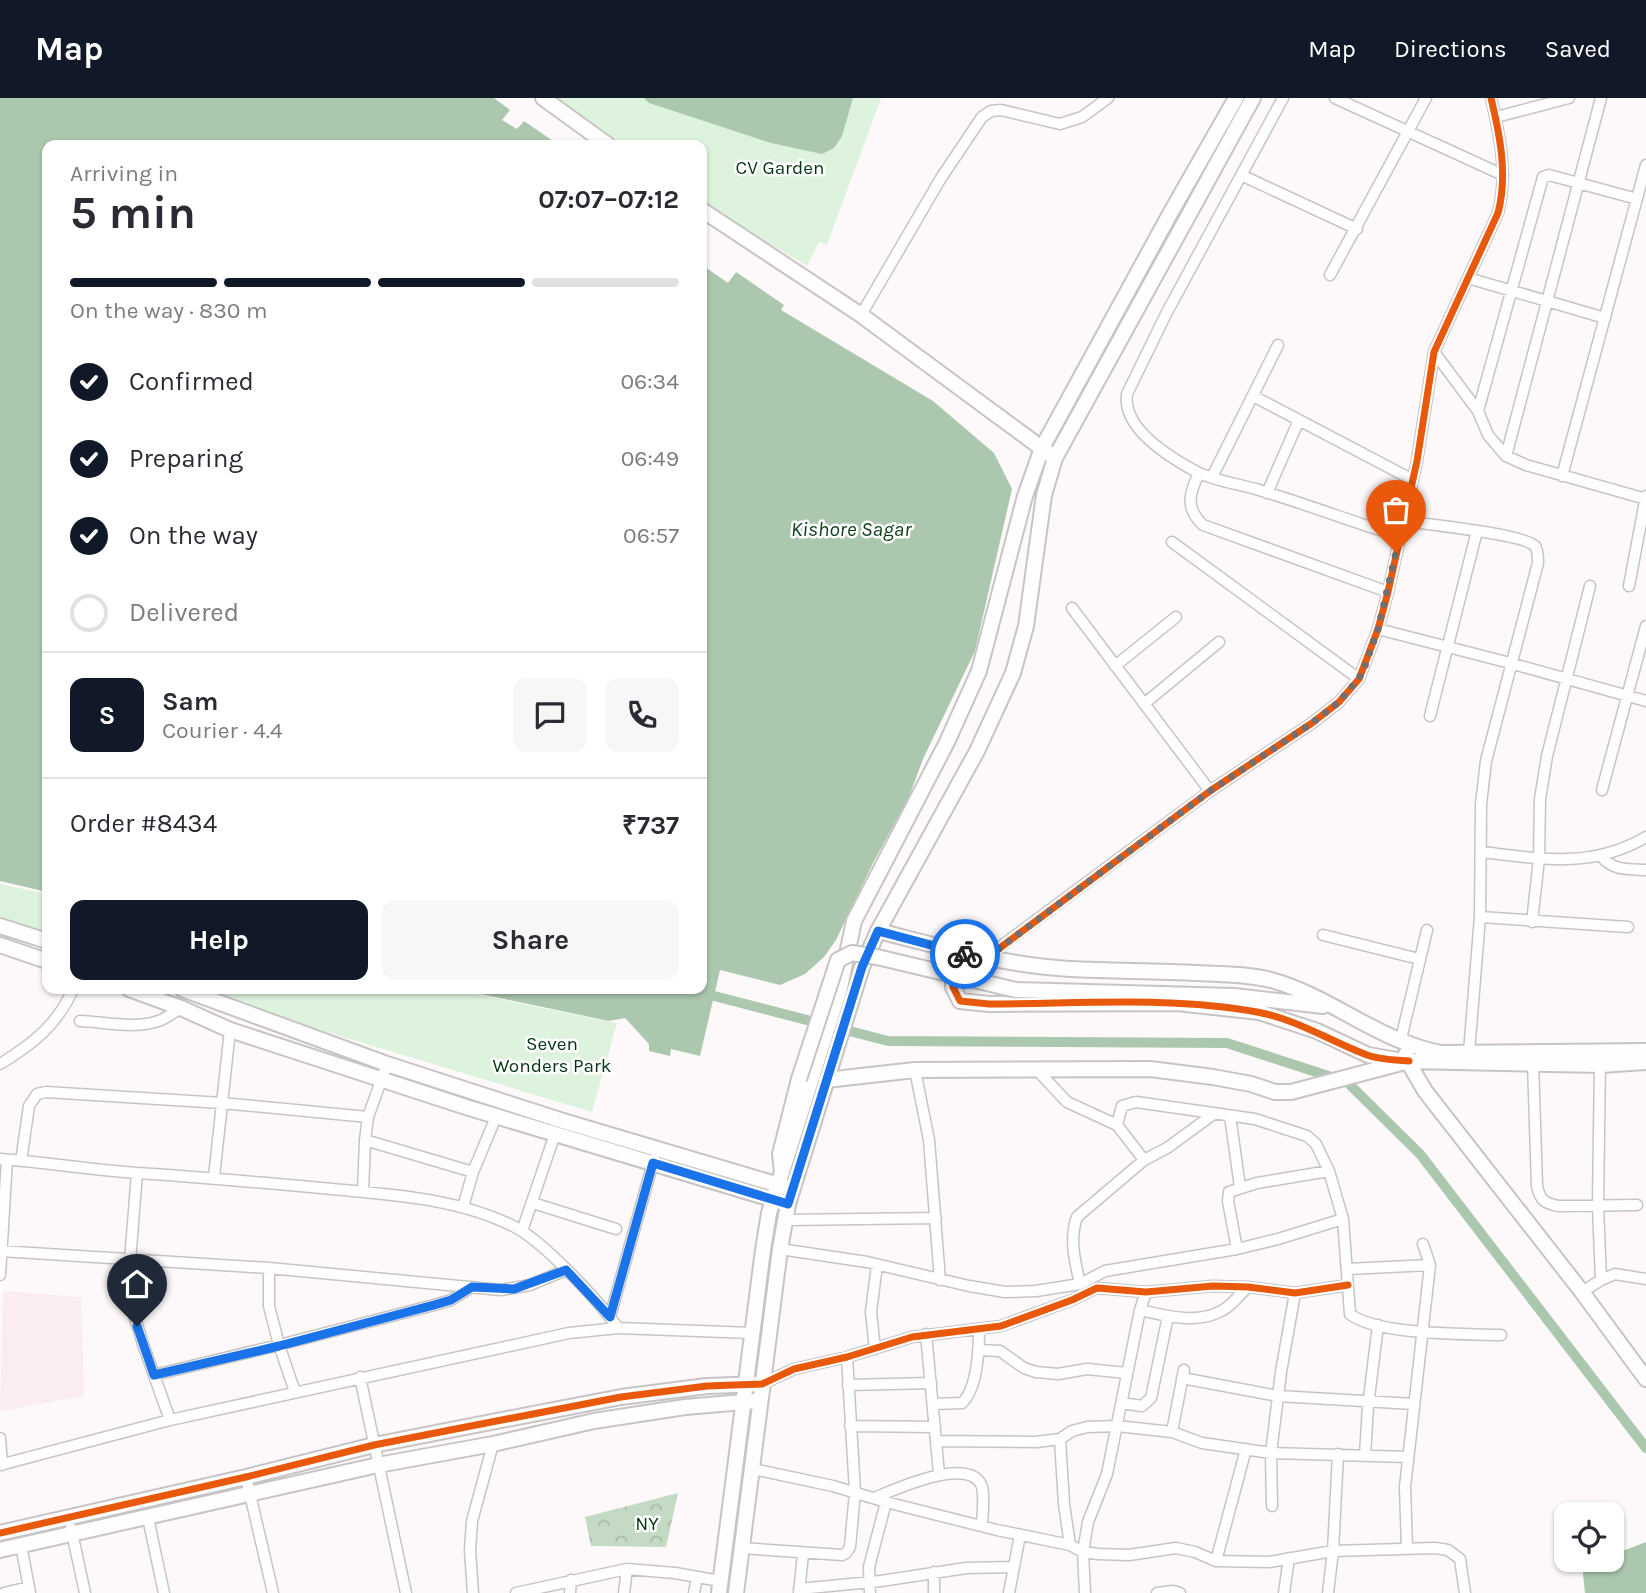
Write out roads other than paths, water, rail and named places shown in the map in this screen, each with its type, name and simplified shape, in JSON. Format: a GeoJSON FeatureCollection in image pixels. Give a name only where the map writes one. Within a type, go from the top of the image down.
{"type":"FeatureCollection","features":[{"type":"Feature","properties":{"kind":"street"},"geometry":{"type":"LineString","coordinates":[[543,98],[601,140]]}},
{"type":"Feature","properties":{"kind":"street"},"geometry":{"type":"LineString","coordinates":[[861,314],[941,178],[982,117],[991,111],[1001,110],[1060,124],[1082,117],[1108,98]]}},
{"type":"Feature","properties":{"kind":"street"},"geometry":{"type":"LineString","coordinates":[[516,1593],[627,1569],[697,1577],[720,1587],[763,1250],[824,1073],[846,993],[854,921],[947,742],[979,671],[1025,496],[1042,448],[1236,98]]}},
{"type":"Feature","properties":{"kind":"street"},"geometry":{"type":"LineString","coordinates":[[846,993],[971,762],[997,712],[1013,673],[1026,626],[1044,495],[1055,458],[1253,98]]}},
{"type":"Feature","properties":{"kind":"street"},"geometry":{"type":"LineString","coordinates":[[1283,98],[1166,314],[1127,394],[1125,405],[1135,426],[1164,451],[1199,473],[1401,537]]}},
{"type":"Feature","properties":{"kind":"street"},"geometry":{"type":"LineString","coordinates":[[1335,98],[1503,175]]}},
{"type":"Feature","properties":{"kind":"street"},"geometry":{"type":"LineString","coordinates":[[1330,275],[1426,98]]}},
{"type":"Feature","properties":{"kind":"street"},"geometry":{"type":"LineString","coordinates":[[1491,98],[1496,117],[1503,193],[1498,213],[1434,352],[1401,537],[1378,629],[1359,678],[1339,702],[1312,723],[1210,791],[985,959],[953,978],[953,987],[960,1001],[989,1004],[1184,1003],[1259,1012],[1317,1031],[1368,1055],[1389,1060],[1533,1063],[1600,1059],[1646,1051]]}},
{"type":"Feature","properties":{"kind":"street"},"geometry":{"type":"LineString","coordinates":[[1496,117],[1569,98]]}},
{"type":"Feature","properties":{"kind":"street"},"geometry":{"type":"LineString","coordinates":[[1506,456],[1601,98]]}},
{"type":"Feature","properties":{"kind":"street"},"geometry":{"type":"LineString","coordinates":[[1562,476],[1646,165]]}},
{"type":"Feature","properties":{"kind":"street"},"geometry":{"type":"LineString","coordinates":[[1241,175],[1357,229]]}},
{"type":"Feature","properties":{"kind":"street"},"geometry":{"type":"LineString","coordinates":[[1478,411],[1543,177],[1549,175],[1637,199]]}},
{"type":"Feature","properties":{"kind":"street"},"geometry":{"type":"LineString","coordinates":[[707,213],[861,314],[1055,458]]}},
{"type":"Feature","properties":{"kind":"street"},"geometry":{"type":"LineString","coordinates":[[1468,278],[1605,318]]}},
{"type":"Feature","properties":{"kind":"street"},"geometry":{"type":"LineString","coordinates":[[1212,477],[1278,345]]}},
{"type":"Feature","properties":{"kind":"street"},"geometry":{"type":"LineString","coordinates":[[1434,352],[1478,411],[1488,435],[1506,456],[1562,476],[1646,498],[1629,586]]}},
{"type":"Feature","properties":{"kind":"street"},"geometry":{"type":"LineString","coordinates":[[1253,396],[1413,480]]}},
{"type":"Feature","properties":{"kind":"street"},"geometry":{"type":"LineString","coordinates":[[1266,493],[1298,420]]}},
{"type":"Feature","properties":{"kind":"street"},"geometry":{"type":"LineString","coordinates":[[1199,473],[1190,501],[1192,515],[1203,525],[1388,592]]}},
{"type":"Feature","properties":{"kind":"street"},"geometry":{"type":"LineString","coordinates":[[1403,521],[1526,541],[1535,547],[1537,553],[1538,563],[1486,761],[1481,804],[1480,917],[1469,1052]]}},
{"type":"Feature","properties":{"kind":"street"},"geometry":{"type":"LineString","coordinates":[[1430,716],[1477,531]]}},
{"type":"Feature","properties":{"kind":"street"},"geometry":{"type":"LineString","coordinates":[[1172,542],[1359,678]]}},
{"type":"Feature","properties":{"kind":"street"},"geometry":{"type":"LineString","coordinates":[[1532,922],[1539,859],[1540,799],[1547,756],[1590,586]]}},
{"type":"Feature","properties":{"kind":"street"},"geometry":{"type":"LineString","coordinates":[[1072,608],[1210,791]]}},
{"type":"Feature","properties":{"kind":"street"},"geometry":{"type":"LineString","coordinates":[[1115,666],[1176,617]]}},
{"type":"Feature","properties":{"kind":"street"},"geometry":{"type":"LineString","coordinates":[[1602,790],[1646,626]]}},
{"type":"Feature","properties":{"kind":"street"},"geometry":{"type":"LineString","coordinates":[[1378,629],[1646,701]]}},
{"type":"Feature","properties":{"kind":"street"},"geometry":{"type":"LineString","coordinates":[[1144,704],[1219,642]]}},
{"type":"Feature","properties":{"kind":"street"},"geometry":{"type":"LineString","coordinates":[[1482,852],[1539,859],[1583,859],[1601,856],[1646,837]]}},
{"type":"Feature","properties":{"kind":"street"},"geometry":{"type":"LineString","coordinates":[[1601,856],[1608,864],[1619,869],[1646,870]]}},
{"type":"Feature","properties":{"kind":"street"},"geometry":{"type":"LineString","coordinates":[[1480,917],[1628,927]]}},
{"type":"Feature","properties":{"kind":"street"},"geometry":{"type":"LineString","coordinates":[[0,926],[42,939]]}},
{"type":"Feature","properties":{"kind":"street"},"geometry":{"type":"LineString","coordinates":[[1427,930],[1401,1040],[1409,1061],[1424,1091],[1582,1292],[1646,1379]]}},
{"type":"Feature","properties":{"kind":"street"},"geometry":{"type":"LineString","coordinates":[[878,931],[985,959],[1024,965],[1234,975],[1271,980],[1305,993],[1401,1040],[1441,1053],[1469,1052],[1646,1062]]}},
{"type":"Feature","properties":{"kind":"street"},"geometry":{"type":"LineString","coordinates":[[1323,935],[1419,959]]}},
{"type":"Feature","properties":{"kind":"street"},"geometry":{"type":"LineString","coordinates":[[0,945],[42,959]]}},
{"type":"Feature","properties":{"kind":"street"},"geometry":{"type":"LineString","coordinates":[[736,1593],[785,1220],[780,1154],[799,1079],[838,960],[852,953],[877,957],[1016,990],[1234,996],[1334,1007]]}},
{"type":"Feature","properties":{"kind":"street"},"geometry":{"type":"LineString","coordinates":[[0,1064],[35,1040],[57,1019],[71,994]]}},
{"type":"Feature","properties":{"kind":"street"},"geometry":{"type":"LineString","coordinates":[[143,994],[230,1030],[496,1116],[555,1134],[654,1156],[783,1190]]}},
{"type":"Feature","properties":{"kind":"street"},"geometry":{"type":"LineString","coordinates":[[196,994],[387,1064],[654,1156]]}},
{"type":"Feature","properties":{"kind":"street"},"geometry":{"type":"LineString","coordinates":[[80,1021],[153,1023],[181,1008]]}},
{"type":"Feature","properties":{"kind":"street"},"geometry":{"type":"LineString","coordinates":[[214,1177],[230,1030]]}},
{"type":"Feature","properties":{"kind":"street"},"geometry":{"type":"LineString","coordinates":[[1600,1059],[1598,1206],[1601,1280]]}},
{"type":"Feature","properties":{"kind":"street"},"geometry":{"type":"LineString","coordinates":[[824,1073],[1150,1069],[1213,1077],[1251,1084],[1275,1092],[1291,1092],[1409,1061]]}},
{"type":"Feature","properties":{"kind":"street"},"geometry":{"type":"LineString","coordinates":[[1533,1063],[1539,1197],[1546,1204],[1558,1206],[1637,1205]]}},
{"type":"Feature","properties":{"kind":"street"},"geometry":{"type":"LineString","coordinates":[[363,1192],[368,1117],[387,1064]]}},
{"type":"Feature","properties":{"kind":"street"},"geometry":{"type":"LineString","coordinates":[[915,1070],[929,1140],[940,1280]]}},
{"type":"Feature","properties":{"kind":"street"},"geometry":{"type":"LineString","coordinates":[[1037,1070],[1067,1102],[1117,1125],[1144,1160]]}},
{"type":"Feature","properties":{"kind":"street"},"geometry":{"type":"LineString","coordinates":[[21,1161],[29,1106],[37,1094],[46,1092],[222,1103],[368,1117]]}},
{"type":"Feature","properties":{"kind":"street"},"geometry":{"type":"LineString","coordinates":[[1117,1125],[1122,1106],[1128,1103],[1215,1113],[1285,1127],[1307,1136],[1317,1144],[1329,1171],[1343,1219],[1350,1314],[1356,1319],[1378,1325],[1422,1331],[1501,1335]]}},
{"type":"Feature","properties":{"kind":"street"},"geometry":{"type":"LineString","coordinates":[[1080,1283],[1073,1246],[1073,1230],[1077,1217],[1144,1160],[1167,1148],[1215,1113]]}},
{"type":"Feature","properties":{"kind":"street"},"geometry":{"type":"LineString","coordinates":[[463,1207],[473,1171],[496,1116]]}},
{"type":"Feature","properties":{"kind":"street"},"geometry":{"type":"LineString","coordinates":[[1230,1116],[1240,1187]]}},
{"type":"Feature","properties":{"kind":"street"},"geometry":{"type":"LineString","coordinates":[[522,1231],[555,1134]]}},
{"type":"Feature","properties":{"kind":"street"},"geometry":{"type":"LineString","coordinates":[[365,1140],[473,1171]]}},
{"type":"Feature","properties":{"kind":"street"},"geometry":{"type":"LineString","coordinates":[[610,1317],[654,1156]]}},
{"type":"Feature","properties":{"kind":"street"},"geometry":{"type":"LineString","coordinates":[[0,1275],[4,1160],[137,1173],[214,1177],[422,1199],[463,1207],[522,1231],[534,1239],[618,1328]]}},
{"type":"Feature","properties":{"kind":"street"},"geometry":{"type":"LineString","coordinates":[[1237,1249],[1228,1195],[1231,1190],[1329,1171]]}},
{"type":"Feature","properties":{"kind":"street"},"geometry":{"type":"LineString","coordinates":[[137,1173],[128,1286],[132,1308],[170,1420]]}},
{"type":"Feature","properties":{"kind":"street"},"geometry":{"type":"LineString","coordinates":[[533,1203],[616,1230]]}},
{"type":"Feature","properties":{"kind":"street"},"geometry":{"type":"LineString","coordinates":[[785,1220],[936,1218]]}},
{"type":"Feature","properties":{"kind":"street"},"geometry":{"type":"LineString","coordinates":[[780,1250],[845,1258],[1005,1292],[1036,1291],[1080,1283],[1117,1269],[1237,1249],[1343,1219]]}},
{"type":"Feature","properties":{"kind":"street"},"geometry":{"type":"LineString","coordinates":[[1407,1548],[1405,1486],[1430,1265],[1423,1244]]}},
{"type":"Feature","properties":{"kind":"street"},"geometry":{"type":"LineString","coordinates":[[1,1251],[269,1268],[514,1289],[566,1270]]}},
{"type":"Feature","properties":{"kind":"street"},"geometry":{"type":"LineString","coordinates":[[875,1349],[871,1312],[877,1265]]}},
{"type":"Feature","properties":{"kind":"street"},"geometry":{"type":"LineString","coordinates":[[1348,1269],[1430,1265]]}},
{"type":"Feature","properties":{"kind":"street"},"geometry":{"type":"LineString","coordinates":[[269,1268],[270,1306],[279,1346],[295,1392]]}},
{"type":"Feature","properties":{"kind":"street"},"geometry":{"type":"LineString","coordinates":[[1582,1292],[1615,1274],[1646,1279]]}},
{"type":"Feature","properties":{"kind":"street"},"geometry":{"type":"LineString","coordinates":[[1094,1276],[1097,1288]]}},
{"type":"Feature","properties":{"kind":"street"},"geometry":{"type":"LineString","coordinates":[[0,1533],[374,1446],[621,1397],[707,1386],[762,1384],[794,1369],[926,1335],[979,1330],[1021,1319],[1097,1288],[1146,1292],[1213,1286],[1295,1293],[1348,1285]]}},
{"type":"Feature","properties":{"kind":"street"},"geometry":{"type":"LineString","coordinates":[[154,1375],[279,1346],[451,1300],[472,1287]]}},
{"type":"Feature","properties":{"kind":"street"},"geometry":{"type":"LineString","coordinates":[[1140,1310],[1168,1317],[1206,1316],[1223,1310],[1248,1287]]}},
{"type":"Feature","properties":{"kind":"street"},"geometry":{"type":"LineString","coordinates":[[1085,1593],[1083,1552],[1095,1500],[1107,1474],[1146,1292]]}},
{"type":"Feature","properties":{"kind":"street"},"geometry":{"type":"LineString","coordinates":[[1272,1506],[1271,1453],[1295,1293]]}},
{"type":"Feature","properties":{"kind":"street"},"geometry":{"type":"LineString","coordinates":[[1122,1403],[1142,1406],[1151,1398],[1168,1317]]}},
{"type":"Feature","properties":{"kind":"street"},"geometry":{"type":"LineString","coordinates":[[1365,1455],[1368,1403],[1378,1325]]}},
{"type":"Feature","properties":{"kind":"street"},"geometry":{"type":"LineString","coordinates":[[0,1438],[1,1465],[170,1420],[569,1333],[618,1328],[752,1333]]}},
{"type":"Feature","properties":{"kind":"street"},"geometry":{"type":"LineString","coordinates":[[933,1404],[962,1403],[967,1399],[979,1350],[979,1330]]}},
{"type":"Feature","properties":{"kind":"street"},"geometry":{"type":"LineString","coordinates":[[926,1335],[939,1474]]}},
{"type":"Feature","properties":{"kind":"street"},"geometry":{"type":"LineString","coordinates":[[979,1350],[1000,1351],[1024,1368],[1036,1372],[1058,1374],[1087,1369],[1127,1373]]}},
{"type":"Feature","properties":{"kind":"street"},"geometry":{"type":"LineString","coordinates":[[742,1548],[842,1555],[850,1547],[855,1492],[847,1357]]}},
{"type":"Feature","properties":{"kind":"street"},"geometry":{"type":"LineString","coordinates":[[1172,1433],[1183,1374],[1279,1396],[1414,1404]]}},
{"type":"Feature","properties":{"kind":"street"},"geometry":{"type":"LineString","coordinates":[[360,1377],[406,1593]]}},
{"type":"Feature","properties":{"kind":"street"},"geometry":{"type":"LineString","coordinates":[[848,1385],[932,1383]]}},
{"type":"Feature","properties":{"kind":"street"},"geometry":{"type":"LineString","coordinates":[[0,1550],[377,1465],[494,1444],[594,1421],[685,1407],[761,1401]]}},
{"type":"Feature","properties":{"kind":"street"},"geometry":{"type":"LineString","coordinates":[[850,1426],[935,1427]]}},
{"type":"Feature","properties":{"kind":"street"},"geometry":{"type":"LineString","coordinates":[[936,1441],[1036,1442],[1060,1439],[1072,1431],[1087,1427],[1117,1426],[1172,1433],[1202,1443],[1271,1453],[1408,1457]]}},
{"type":"Feature","properties":{"kind":"street"},"geometry":{"type":"LineString","coordinates":[[1060,1439],[1064,1504],[1070,1545]]}},
{"type":"Feature","properties":{"kind":"street"},"geometry":{"type":"LineString","coordinates":[[473,1593],[470,1550],[472,1521],[494,1444]]}},
{"type":"Feature","properties":{"kind":"street"},"geometry":{"type":"LineString","coordinates":[[1216,1561],[1245,1449]]}},
{"type":"Feature","properties":{"kind":"street"},"geometry":{"type":"LineString","coordinates":[[1328,1593],[1338,1454]]}},
{"type":"Feature","properties":{"kind":"street"},"geometry":{"type":"LineString","coordinates":[[753,1469],[855,1492],[982,1527],[1070,1545],[1083,1552],[1129,1555],[1177,1548],[1216,1561],[1269,1562],[1333,1551],[1435,1548],[1455,1553],[1460,1559],[1465,1593]]}},
{"type":"Feature","properties":{"kind":"street"},"geometry":{"type":"LineString","coordinates":[[874,1498],[939,1474],[968,1475],[976,1478],[982,1485],[982,1527]]}},
{"type":"Feature","properties":{"kind":"street"},"geometry":{"type":"LineString","coordinates":[[246,1477],[273,1593]]}},
{"type":"Feature","properties":{"kind":"street"},"geometry":{"type":"LineString","coordinates":[[870,1593],[869,1567],[886,1502]]}},
{"type":"Feature","properties":{"kind":"street"},"geometry":{"type":"LineString","coordinates":[[69,1517],[85,1593]]}},
{"type":"Feature","properties":{"kind":"street"},"geometry":{"type":"LineString","coordinates":[[149,1518],[164,1593]]}},
{"type":"Feature","properties":{"kind":"street"},"geometry":{"type":"LineString","coordinates":[[1009,1593],[1020,1535]]}},
{"type":"Feature","properties":{"kind":"street"},"geometry":{"type":"LineString","coordinates":[[4,1593],[29,1590],[21,1545]]}},
{"type":"Feature","properties":{"kind":"street"},"geometry":{"type":"LineString","coordinates":[[803,1553],[799,1591],[966,1567],[1013,1567]]}},
{"type":"Feature","properties":{"kind":"street"},"geometry":{"type":"LineString","coordinates":[[1284,1593],[1289,1558]]}},
{"type":"Feature","properties":{"kind":"street"},"geometry":{"type":"LineString","coordinates":[[624,1593],[627,1569]]}},
{"type":"Feature","properties":{"kind":"street"},"geometry":{"type":"LineString","coordinates":[[934,1572],[934,1593]]}},
{"type":"Feature","properties":{"kind":"street"},"geometry":{"type":"LineString","coordinates":[[694,1593],[697,1577]]}},
{"type":"Feature","properties":{"kind":"street"},"geometry":{"type":"LineString","coordinates":[[570,1580],[570,1593]]}},
{"type":"Feature","properties":{"kind":"street"},"geometry":{"type":"LineString","coordinates":[[1157,1593],[1180,1593]]}},
{"type":"Feature","properties":{"kind":"water"},"geometry":{"type":"Polygon","coordinates":[[[0,98],[494,98],[510,110],[502,120],[517,129],[524,121],[552,140],[42,140],[42,891],[0,881],[0,98]]]}},
{"type":"Feature","properties":{"kind":"water"},"geometry":{"type":"Polygon","coordinates":[[[644,98],[853,98],[842,136],[834,148],[822,154],[771,143],[649,103],[644,98]]]}},
{"type":"Feature","properties":{"kind":"water","name":"Kishore Sagar"},"geometry":{"type":"Polygon","coordinates":[[[707,268],[728,283],[736,272],[784,305],[781,310],[933,401],[994,453],[1012,489],[975,651],[923,759],[909,797],[836,940],[824,957],[805,974],[780,985],[720,970],[700,1056],[671,1049],[670,1056],[649,1051],[649,1044],[625,1018],[609,1021],[481,994],[707,994],[707,268]]]}},
{"type":"Feature","properties":{"kind":"water"},"geometry":{"type":"Polygon","coordinates":[[[1646,1542],[1646,1593],[1585,1593],[1583,1572],[1624,1572],[1624,1550],[1646,1542]]]}},
{"type":"Feature","properties":{"kind":"waterway"},"geometry":{"type":"LineString","coordinates":[[706,994],[888,1041],[1227,1043],[1347,1082],[1420,1154],[1646,1448]]}},
{"type":"Feature","properties":{"kind":"park label","name":"CV Garden"},"geometry":{"type":"Point","coordinates":[780,168]}},
{"type":"Feature","properties":{"kind":"park label","name":"Seven Wonders Park"},"geometry":{"type":"Point","coordinates":[552,1055]}},
{"type":"Feature","properties":{"kind":"park label","name":"NY"},"geometry":{"type":"Point","coordinates":[647,1524]}}]}
